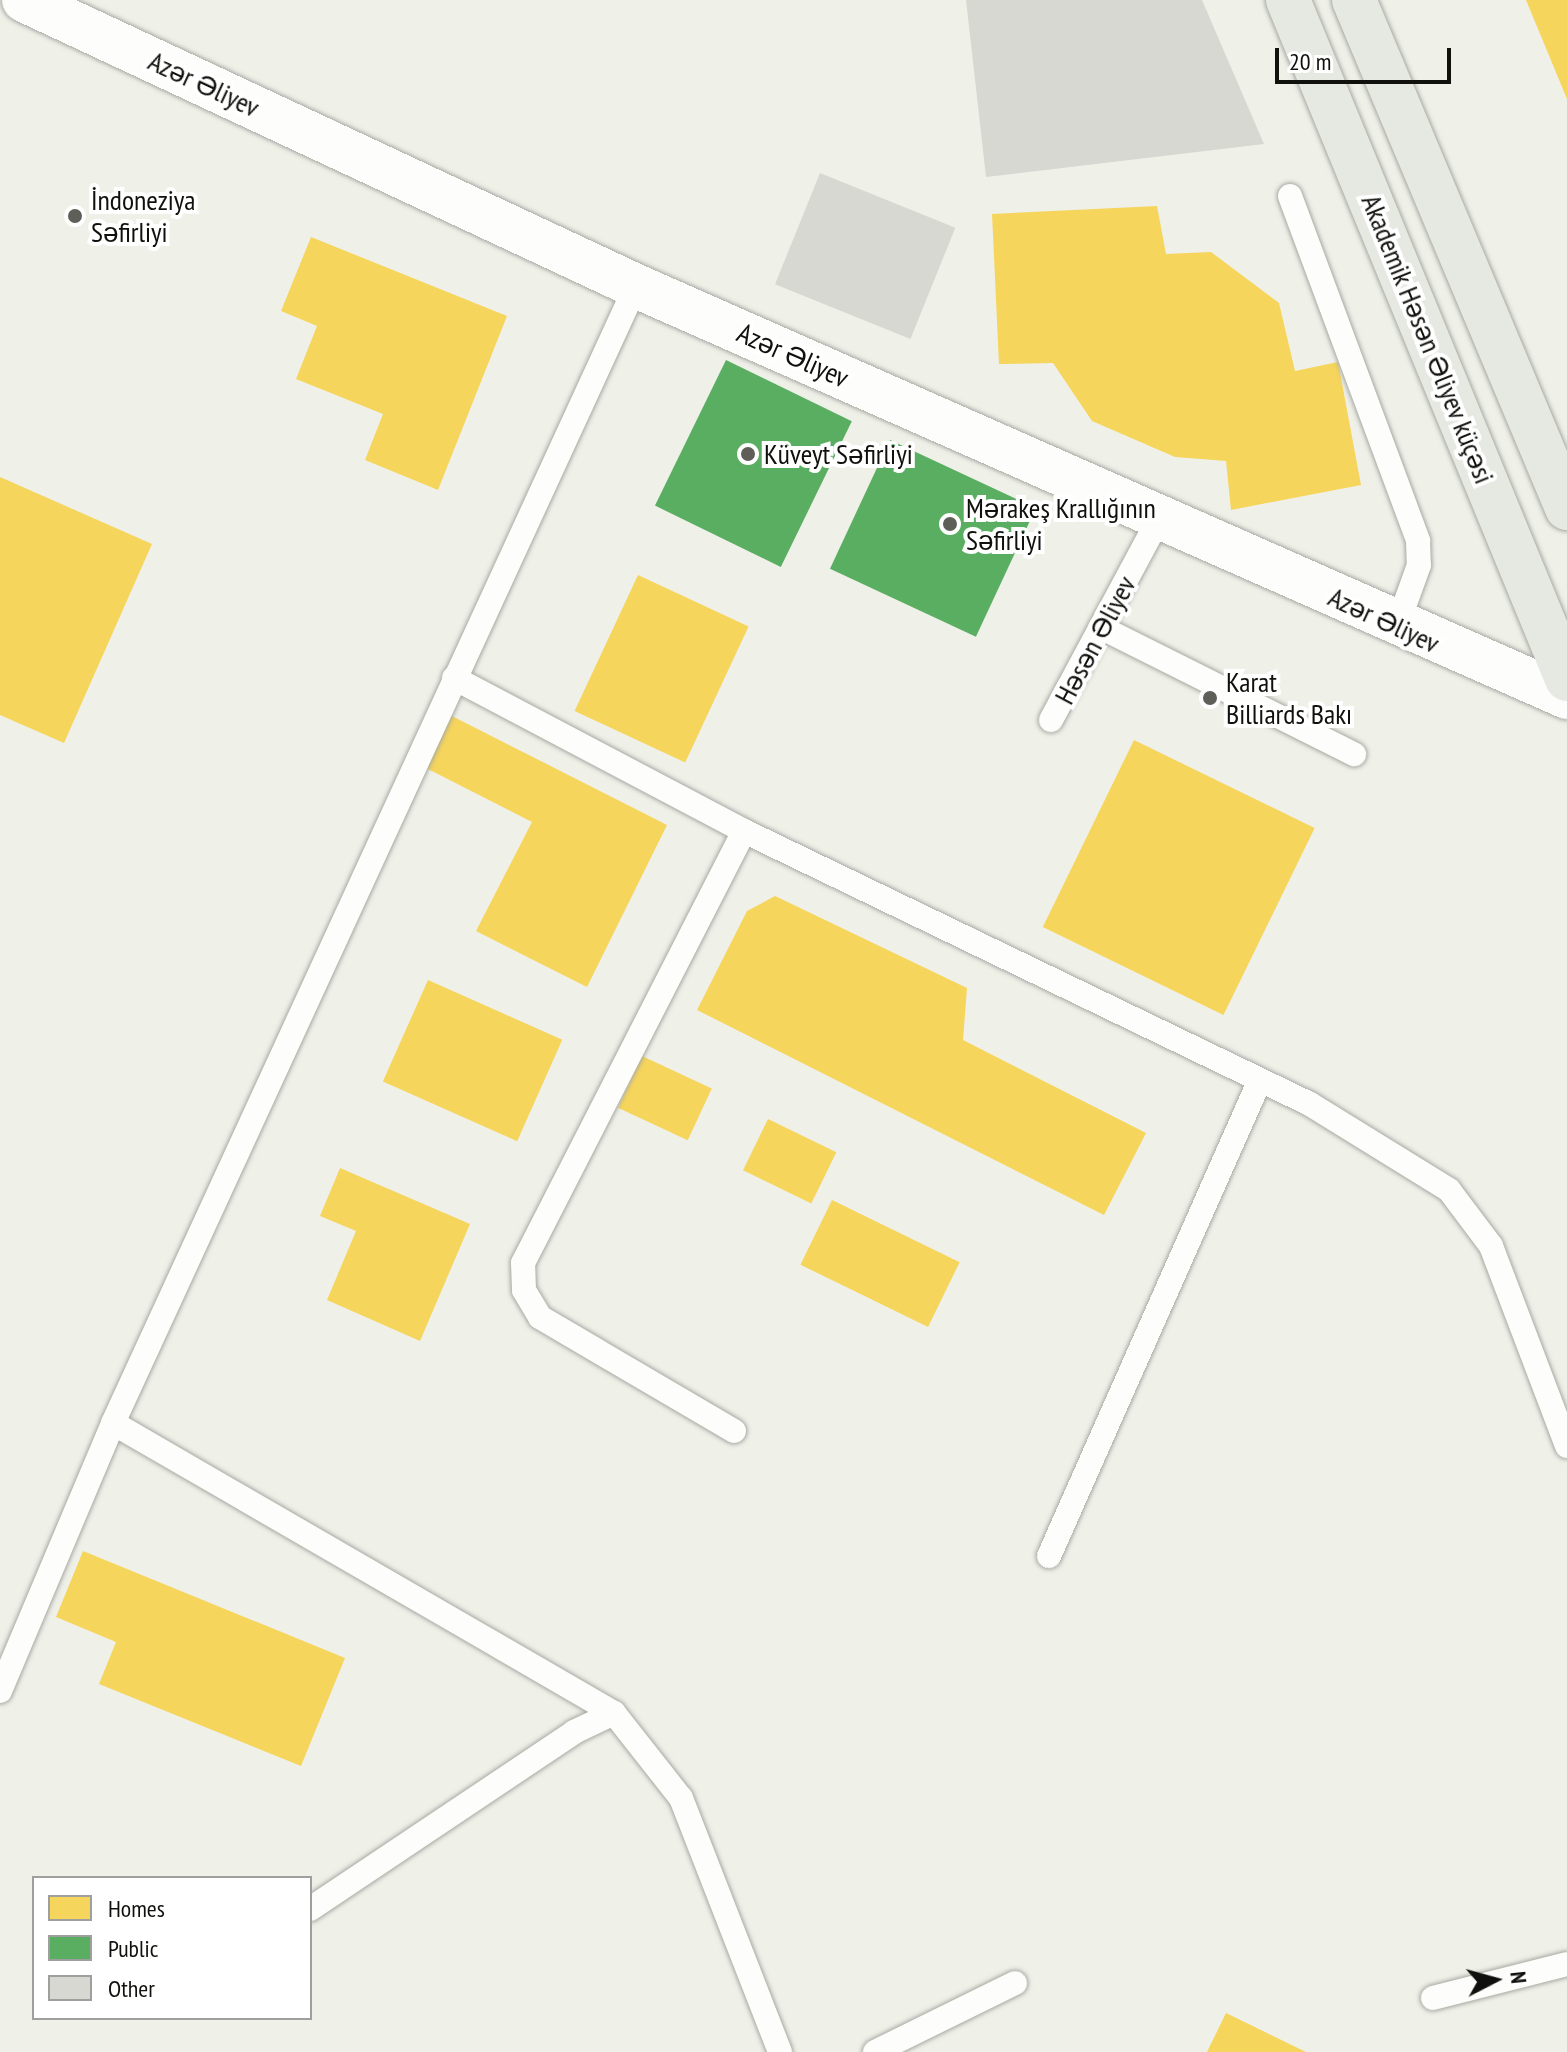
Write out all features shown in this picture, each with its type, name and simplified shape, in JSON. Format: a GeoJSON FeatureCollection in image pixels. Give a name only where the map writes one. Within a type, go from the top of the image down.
{"type":"FeatureCollection","features":[{"type":"Feature","properties":{"kind":"main road","name":"Akademik Həsən Əliyev küçəsi"},"geometry":{"type":"LineString","coordinates":[[1288,0],[1567,679]]}},
{"type":"Feature","properties":{"kind":"main road"},"geometry":{"type":"LineString","coordinates":[[1354,0],[1567,508]]}},
{"type":"Feature","properties":{"kind":"street","name":"Azər Əliyev"},"geometry":{"type":"LineString","coordinates":[[24,0],[636,286],[1160,517],[1397,626],[1567,697]]}},
{"type":"Feature","properties":{"kind":"lane"},"geometry":{"type":"LineString","coordinates":[[1290,196],[1418,541],[1419,565],[1397,626]]}},
{"type":"Feature","properties":{"kind":"lane"},"geometry":{"type":"LineString","coordinates":[[0,1691],[113,1423],[636,286]]}},
{"type":"Feature","properties":{"kind":"lane","name":"Həsən Əliyev"},"geometry":{"type":"LineString","coordinates":[[1051,720],[1160,517]]}},
{"type":"Feature","properties":{"kind":"lane"},"geometry":{"type":"LineString","coordinates":[[1102,628],[1354,754]]}},
{"type":"Feature","properties":{"kind":"lane"},"geometry":{"type":"LineString","coordinates":[[454,678],[744,831],[1310,1104],[1449,1190],[1491,1246],[1567,1446]]}},
{"type":"Feature","properties":{"kind":"lane"},"geometry":{"type":"LineString","coordinates":[[734,1431],[540,1317],[524,1290],[523,1263],[744,831]]}},
{"type":"Feature","properties":{"kind":"lane"},"geometry":{"type":"LineString","coordinates":[[1049,1556],[1259,1082]]}},
{"type":"Feature","properties":{"kind":"lane"},"geometry":{"type":"LineString","coordinates":[[113,1423],[614,1713],[681,1798],[780,2052]]}},
{"type":"Feature","properties":{"kind":"lane"},"geometry":{"type":"LineString","coordinates":[[312,1908],[574,1732],[614,1713]]}},
{"type":"Feature","properties":{"kind":"lane"},"geometry":{"type":"LineString","coordinates":[[1433,1998],[1567,1964]]}},
{"type":"Feature","properties":{"kind":"lane"},"geometry":{"type":"LineString","coordinates":[[875,2052],[1015,1983]]}},
{"type":"Feature","properties":{"kind":"building: Homes"},"geometry":{"type":"Polygon","coordinates":[[[1526,0],[1567,0],[1567,99],[1526,0]]]}},
{"type":"Feature","properties":{"kind":"building: Homes"},"geometry":{"type":"Polygon","coordinates":[[[1157,206],[1166,254],[1211,252],[1279,303],[1295,371],[1338,362],[1361,485],[1231,510],[1226,461],[1175,457],[1092,421],[1053,363],[999,364],[992,214],[1157,206]]]}},
{"type":"Feature","properties":{"kind":"building: Homes"},"geometry":{"type":"Polygon","coordinates":[[[311,237],[507,316],[438,490],[365,460],[383,414],[296,379],[317,326],[281,311],[311,237]]]}},
{"type":"Feature","properties":{"kind":"building: Homes"},"geometry":{"type":"Polygon","coordinates":[[[0,477],[152,544],[64,743],[0,715],[0,477]]]}},
{"type":"Feature","properties":{"kind":"building: Homes"},"geometry":{"type":"Polygon","coordinates":[[[638,575],[749,627],[685,763],[575,711],[638,575]]]}},
{"type":"Feature","properties":{"kind":"building: Homes"},"geometry":{"type":"Polygon","coordinates":[[[448,714],[667,825],[587,987],[476,931],[532,822],[422,766],[448,714]]]}},
{"type":"Feature","properties":{"kind":"building: Homes"},"geometry":{"type":"Polygon","coordinates":[[[1134,740],[1315,828],[1223,1015],[1043,927],[1134,740]]]}},
{"type":"Feature","properties":{"kind":"building: Homes"},"geometry":{"type":"Polygon","coordinates":[[[775,896],[967,988],[963,1040],[1146,1133],[1104,1215],[697,1010],[747,911],[775,896]]]}},
{"type":"Feature","properties":{"kind":"building: Homes"},"geometry":{"type":"Polygon","coordinates":[[[428,980],[562,1040],[517,1141],[383,1081],[428,980]]]}},
{"type":"Feature","properties":{"kind":"building: Homes"},"geometry":{"type":"Polygon","coordinates":[[[642,1056],[712,1089],[688,1140],[618,1108],[642,1056]]]}},
{"type":"Feature","properties":{"kind":"building: Homes"},"geometry":{"type":"Polygon","coordinates":[[[768,1119],[836,1152],[811,1204],[743,1170],[768,1119]]]}},
{"type":"Feature","properties":{"kind":"building: Homes"},"geometry":{"type":"Polygon","coordinates":[[[340,1168],[470,1224],[420,1341],[327,1300],[356,1231],[320,1216],[340,1168]]]}},
{"type":"Feature","properties":{"kind":"building: Homes"},"geometry":{"type":"Polygon","coordinates":[[[832,1200],[960,1262],[928,1327],[800,1265],[832,1200]]]}},
{"type":"Feature","properties":{"kind":"building: Homes"},"geometry":{"type":"Polygon","coordinates":[[[83,1551],[345,1658],[301,1766],[99,1684],[116,1642],[56,1617],[83,1551]]]}},
{"type":"Feature","properties":{"kind":"building: Homes"},"geometry":{"type":"Polygon","coordinates":[[[1226,2013],[1306,2052],[1207,2052],[1226,2013]]]}},
{"type":"Feature","properties":{"kind":"building: Public"},"geometry":{"type":"Polygon","coordinates":[[[726,360],[852,421],[781,567],[655,506],[726,360]]]}},
{"type":"Feature","properties":{"kind":"building: Public"},"geometry":{"type":"Polygon","coordinates":[[[890,440],[1036,508],[976,637],[830,569],[890,440]]]}},
{"type":"Feature","properties":{"kind":"building: Other"},"geometry":{"type":"Polygon","coordinates":[[[966,0],[1202,0],[1264,144],[986,177],[966,0]]]}},
{"type":"Feature","properties":{"kind":"building: Other"},"geometry":{"type":"Polygon","coordinates":[[[820,173],[955,228],[910,339],[775,284],[820,173]]]}},
{"type":"Feature","properties":{"kind":"place","name":"İndoneziya Səfirliyi"},"geometry":{"type":"Point","coordinates":[75,216]}},
{"type":"Feature","properties":{"kind":"place","name":"Küveyt Səfirliyi"},"geometry":{"type":"Point","coordinates":[748,454]}},
{"type":"Feature","properties":{"kind":"place","name":"Mərakeş Krallığının Səfirliyi"},"geometry":{"type":"Point","coordinates":[950,524]}},
{"type":"Feature","properties":{"kind":"place","name":"Karat Billiards Bakı"},"geometry":{"type":"Point","coordinates":[1210,698]}}]}
